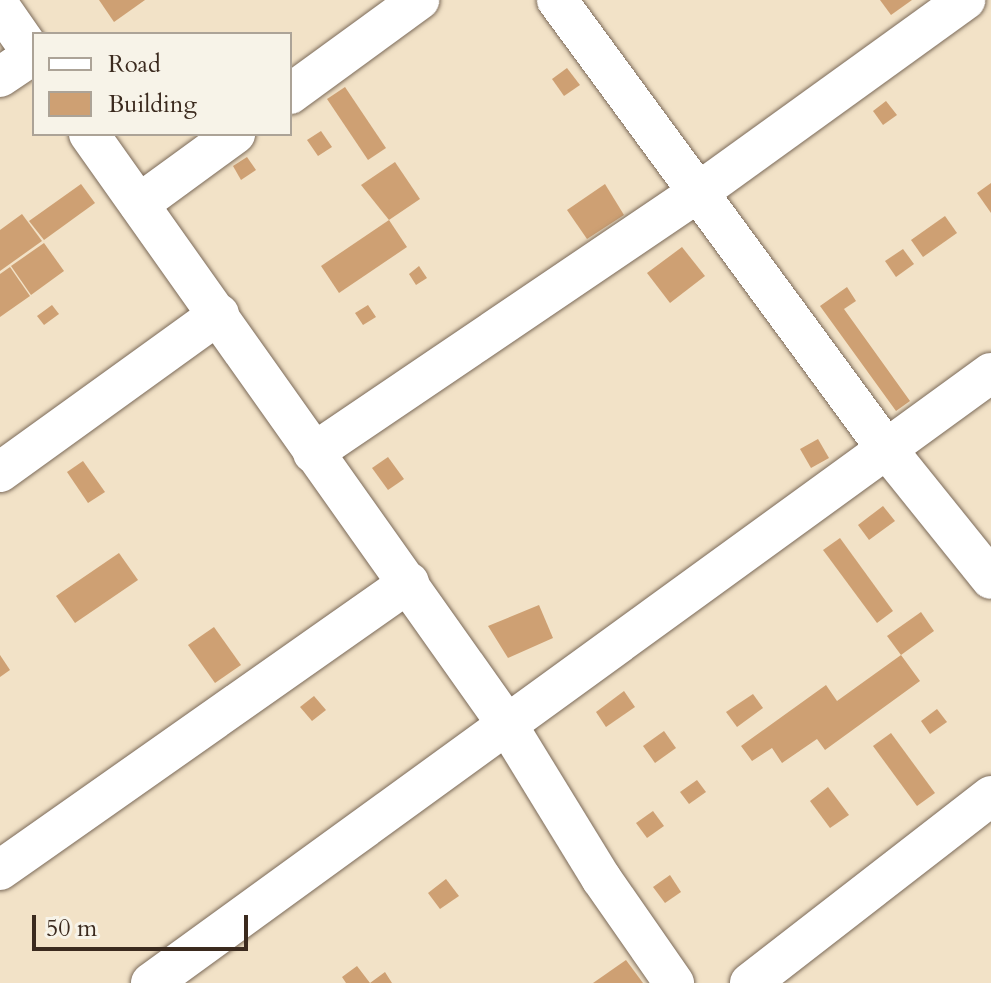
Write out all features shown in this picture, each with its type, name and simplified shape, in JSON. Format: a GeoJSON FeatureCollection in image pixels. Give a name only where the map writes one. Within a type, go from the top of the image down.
{"type":"FeatureCollection","features":[{"type":"Feature","properties":{"kind":"street"},"geometry":{"type":"LineString","coordinates":[[292,93],[419,0]]}},
{"type":"Feature","properties":{"kind":"street"},"geometry":{"type":"LineString","coordinates":[[557,0],[696,194],[885,447],[991,579]]}},
{"type":"Feature","properties":{"kind":"street"},"geometry":{"type":"LineString","coordinates":[[313,453],[696,194],[965,0]]}},
{"type":"Feature","properties":{"kind":"street"},"geometry":{"type":"LineString","coordinates":[[0,7],[32,55]]}},
{"type":"Feature","properties":{"kind":"street"},"geometry":{"type":"LineString","coordinates":[[0,77],[32,57]]}},
{"type":"Feature","properties":{"kind":"street"},"geometry":{"type":"LineString","coordinates":[[90,136],[506,723],[601,878],[674,983]]}},
{"type":"Feature","properties":{"kind":"street"},"geometry":{"type":"LineString","coordinates":[[139,204],[232,136]]}},
{"type":"Feature","properties":{"kind":"street"},"geometry":{"type":"LineString","coordinates":[[0,472],[219,314]]}},
{"type":"Feature","properties":{"kind":"street"},"geometry":{"type":"LineString","coordinates":[[151,983],[885,447],[991,373]]}},
{"type":"Feature","properties":{"kind":"street"},"geometry":{"type":"LineString","coordinates":[[0,870],[409,583]]}},
{"type":"Feature","properties":{"kind":"street"},"geometry":{"type":"LineString","coordinates":[[750,983],[991,796]]}},
{"type":"Feature","properties":{"kind":"building"},"geometry":{"type":"Polygon","coordinates":[[[99,0],[145,0],[114,22],[99,0]]]}},
{"type":"Feature","properties":{"kind":"building"},"geometry":{"type":"Polygon","coordinates":[[[880,0],[912,0],[891,15],[880,0]]]}},
{"type":"Feature","properties":{"kind":"building"},"geometry":{"type":"Polygon","coordinates":[[[567,68],[580,85],[564,96],[552,79],[567,68]]]}},
{"type":"Feature","properties":{"kind":"building"},"geometry":{"type":"Polygon","coordinates":[[[345,87],[386,148],[368,160],[327,99],[345,87]]]}},
{"type":"Feature","properties":{"kind":"building"},"geometry":{"type":"Polygon","coordinates":[[[886,101],[897,115],[883,125],[873,111],[886,101]]]}},
{"type":"Feature","properties":{"kind":"building"},"geometry":{"type":"Polygon","coordinates":[[[321,131],[332,147],[318,156],[307,140],[321,131]]]}},
{"type":"Feature","properties":{"kind":"building"},"geometry":{"type":"Polygon","coordinates":[[[247,157],[256,170],[241,180],[233,166],[247,157]]]}},
{"type":"Feature","properties":{"kind":"building"},"geometry":{"type":"Polygon","coordinates":[[[395,162],[420,199],[389,220],[361,185],[395,162]]]}},
{"type":"Feature","properties":{"kind":"building"},"geometry":{"type":"Polygon","coordinates":[[[991,183],[991,213],[977,193],[991,183]]]}},
{"type":"Feature","properties":{"kind":"building"},"geometry":{"type":"Polygon","coordinates":[[[81,184],[95,203],[44,240],[29,221],[81,184]]]}},
{"type":"Feature","properties":{"kind":"building"},"geometry":{"type":"Polygon","coordinates":[[[605,184],[624,215],[587,239],[567,210],[605,184]]]}},
{"type":"Feature","properties":{"kind":"building"},"geometry":{"type":"Polygon","coordinates":[[[22,214],[42,241],[0,271],[0,230],[22,214]]]}},
{"type":"Feature","properties":{"kind":"building"},"geometry":{"type":"Polygon","coordinates":[[[945,216],[957,233],[923,257],[911,240],[945,216]]]}},
{"type":"Feature","properties":{"kind":"building"},"geometry":{"type":"Polygon","coordinates":[[[389,220],[407,247],[339,293],[321,266],[389,220]]]}},
{"type":"Feature","properties":{"kind":"building"},"geometry":{"type":"Polygon","coordinates":[[[44,243],[64,271],[31,295],[11,266],[44,243]]]}},
{"type":"Feature","properties":{"kind":"building"},"geometry":{"type":"Polygon","coordinates":[[[682,247],[705,276],[670,303],[647,273],[682,247]]]}},
{"type":"Feature","properties":{"kind":"building"},"geometry":{"type":"Polygon","coordinates":[[[903,249],[914,264],[896,277],[885,261],[903,249]]]}},
{"type":"Feature","properties":{"kind":"building"},"geometry":{"type":"Polygon","coordinates":[[[419,266],[427,278],[416,285],[409,274],[419,266]]]}},
{"type":"Feature","properties":{"kind":"building"},"geometry":{"type":"Polygon","coordinates":[[[10,267],[30,296],[0,317],[0,274],[10,267]]]}},
{"type":"Feature","properties":{"kind":"building"},"geometry":{"type":"Polygon","coordinates":[[[847,287],[856,301],[844,309],[910,401],[896,411],[820,306],[847,287]]]}},
{"type":"Feature","properties":{"kind":"building"},"geometry":{"type":"Polygon","coordinates":[[[52,305],[59,314],[44,325],[37,316],[52,305]]]}},
{"type":"Feature","properties":{"kind":"building"},"geometry":{"type":"Polygon","coordinates":[[[368,305],[376,317],[363,325],[355,313],[368,305]]]}},
{"type":"Feature","properties":{"kind":"building"},"geometry":{"type":"Polygon","coordinates":[[[818,439],[829,458],[811,468],[800,449],[818,439]]]}},
{"type":"Feature","properties":{"kind":"building"},"geometry":{"type":"Polygon","coordinates":[[[388,457],[404,479],[388,490],[372,468],[388,457]]]}},
{"type":"Feature","properties":{"kind":"building"},"geometry":{"type":"Polygon","coordinates":[[[83,461],[105,492],[88,503],[67,472],[83,461]]]}},
{"type":"Feature","properties":{"kind":"building"},"geometry":{"type":"Polygon","coordinates":[[[883,506],[895,521],[869,540],[858,525],[883,506]]]}},
{"type":"Feature","properties":{"kind":"building"},"geometry":{"type":"Polygon","coordinates":[[[840,538],[893,611],[877,623],[823,550],[840,538]]]}},
{"type":"Feature","properties":{"kind":"building"},"geometry":{"type":"Polygon","coordinates":[[[119,553],[138,580],[75,623],[56,596],[119,553]]]}},
{"type":"Feature","properties":{"kind":"building"},"geometry":{"type":"Polygon","coordinates":[[[539,605],[553,638],[508,658],[488,626],[539,605]]]}},
{"type":"Feature","properties":{"kind":"building"},"geometry":{"type":"Polygon","coordinates":[[[921,612],[934,631],[901,655],[887,636],[921,612]]]}},
{"type":"Feature","properties":{"kind":"building"},"geometry":{"type":"Polygon","coordinates":[[[214,627],[241,665],[215,683],[188,645],[214,627]]]}},
{"type":"Feature","properties":{"kind":"building"},"geometry":{"type":"Polygon","coordinates":[[[0,655],[10,670],[0,677],[0,655]]]}},
{"type":"Feature","properties":{"kind":"building"},"geometry":{"type":"Polygon","coordinates":[[[901,655],[920,681],[825,750],[817,739],[782,763],[772,748],[752,761],[741,746],[826,685],[837,701],[901,655]]]}},
{"type":"Feature","properties":{"kind":"building"},"geometry":{"type":"Polygon","coordinates":[[[624,691],[635,707],[606,727],[596,712],[624,691]]]}},
{"type":"Feature","properties":{"kind":"building"},"geometry":{"type":"Polygon","coordinates":[[[753,694],[763,708],[737,727],[726,712],[753,694]]]}},
{"type":"Feature","properties":{"kind":"building"},"geometry":{"type":"Polygon","coordinates":[[[314,696],[326,710],[312,721],[300,707],[314,696]]]}},
{"type":"Feature","properties":{"kind":"building"},"geometry":{"type":"Polygon","coordinates":[[[937,709],[947,722],[930,734],[921,721],[937,709]]]}},
{"type":"Feature","properties":{"kind":"building"},"geometry":{"type":"Polygon","coordinates":[[[664,731],[676,748],[655,763],[643,746],[664,731]]]}},
{"type":"Feature","properties":{"kind":"building"},"geometry":{"type":"Polygon","coordinates":[[[891,733],[935,793],[917,806],[873,746],[891,733]]]}},
{"type":"Feature","properties":{"kind":"building"},"geometry":{"type":"Polygon","coordinates":[[[697,780],[706,792],[689,804],[680,792],[697,780]]]}},
{"type":"Feature","properties":{"kind":"building"},"geometry":{"type":"Polygon","coordinates":[[[828,787],[849,815],[830,828],[810,801],[828,787]]]}},
{"type":"Feature","properties":{"kind":"building"},"geometry":{"type":"Polygon","coordinates":[[[653,811],[664,826],[647,838],[636,823],[653,811]]]}},
{"type":"Feature","properties":{"kind":"building"},"geometry":{"type":"Polygon","coordinates":[[[670,875],[681,892],[665,903],[653,887],[670,875]]]}},
{"type":"Feature","properties":{"kind":"building"},"geometry":{"type":"Polygon","coordinates":[[[446,879],[459,896],[440,909],[428,893],[446,879]]]}},
{"type":"Feature","properties":{"kind":"building"},"geometry":{"type":"Polygon","coordinates":[[[626,960],[643,983],[593,983],[626,960]]]}},
{"type":"Feature","properties":{"kind":"building"},"geometry":{"type":"Polygon","coordinates":[[[357,966],[370,983],[346,983],[342,977],[357,966]]]}},
{"type":"Feature","properties":{"kind":"building"},"geometry":{"type":"Polygon","coordinates":[[[385,972],[392,983],[370,983],[385,972]]]}}]}
